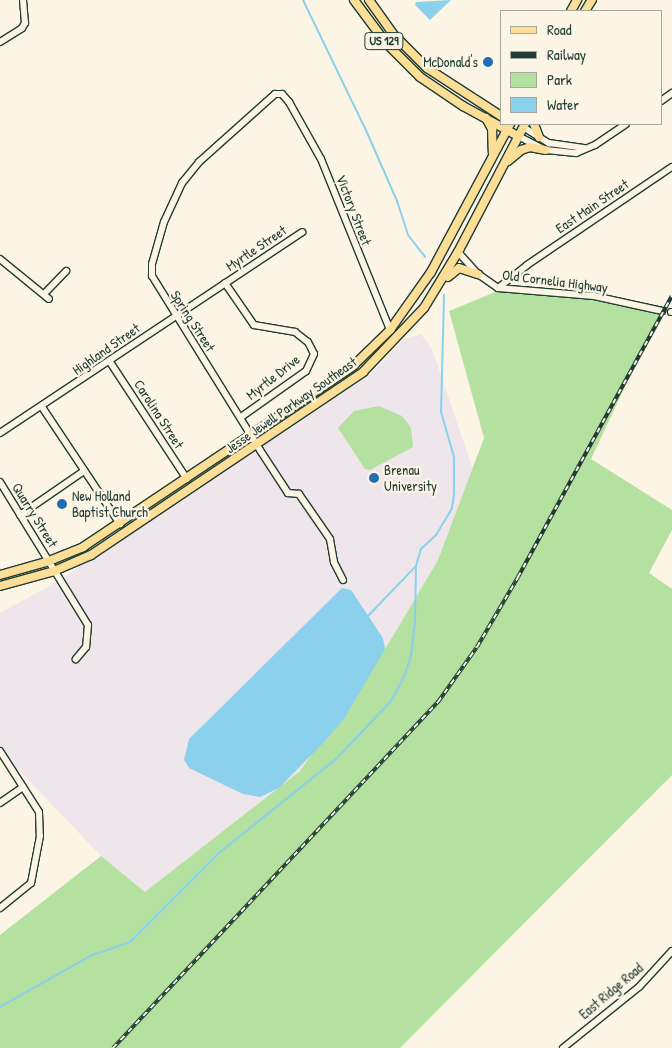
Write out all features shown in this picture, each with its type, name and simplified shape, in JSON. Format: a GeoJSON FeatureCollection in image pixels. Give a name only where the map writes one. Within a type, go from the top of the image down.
{"type":"FeatureCollection","features":[{"type":"Feature","properties":{"kind":"main road","name":"US 129"},"geometry":{"type":"LineString","coordinates":[[354,0],[386,42],[420,77],[486,118],[500,124]]}},
{"type":"Feature","properties":{"kind":"main road","name":"US 129"},"geometry":{"type":"LineString","coordinates":[[369,0],[416,58],[449,84],[488,108]]}},
{"type":"Feature","properties":{"kind":"main road"},"geometry":{"type":"LineString","coordinates":[[488,108],[500,108]]}},
{"type":"Feature","properties":{"kind":"main road"},"geometry":{"type":"LineString","coordinates":[[488,108],[500,115]]}},
{"type":"Feature","properties":{"kind":"main road"},"geometry":{"type":"LineString","coordinates":[[486,118],[492,129],[493,156]]}},
{"type":"Feature","properties":{"kind":"main road","name":"Jesse Jewell Parkway Southeast"},"geometry":{"type":"LineString","coordinates":[[0,586],[54,571],[91,555],[133,529],[363,372],[403,332],[433,293],[458,252],[504,166],[521,125]]}},
{"type":"Feature","properties":{"kind":"main road"},"geometry":{"type":"LineString","coordinates":[[534,125],[538,137]]}},
{"type":"Feature","properties":{"kind":"main road","name":"US 129"},"geometry":{"type":"LineString","coordinates":[[508,127],[518,136]]}},
{"type":"Feature","properties":{"kind":"main road","name":"Jesse Jewell Parkway Southeast"},"geometry":{"type":"LineString","coordinates":[[0,574],[49,561],[83,547],[353,366],[390,330],[431,272],[508,127]]}},
{"type":"Feature","properties":{"kind":"main road"},"geometry":{"type":"LineString","coordinates":[[504,166],[521,150],[530,147],[546,150]]}},
{"type":"Feature","properties":{"kind":"main road"},"geometry":{"type":"LineString","coordinates":[[433,293],[454,270],[465,268],[478,274]]}},
{"type":"Feature","properties":{"kind":"street"},"geometry":{"type":"LineString","coordinates":[[0,42],[22,28],[25,23],[23,0]]}},
{"type":"Feature","properties":{"kind":"street","name":"Spring Street"},"geometry":{"type":"LineString","coordinates":[[289,102],[282,94],[270,97],[199,162],[182,183],[164,222],[152,264],[157,288],[288,493],[299,494],[330,540],[334,562],[343,580]]}},
{"type":"Feature","properties":{"kind":"street","name":"Victory Street"},"geometry":{"type":"LineString","coordinates":[[289,102],[321,159],[390,330]]}},
{"type":"Feature","properties":{"kind":"street"},"geometry":{"type":"LineString","coordinates":[[521,125],[538,137],[566,147],[585,148]]}},
{"type":"Feature","properties":{"kind":"street"},"geometry":{"type":"LineString","coordinates":[[518,136],[546,150],[563,154],[585,148],[624,125]]}},
{"type":"Feature","properties":{"kind":"street","name":"East Main Street"},"geometry":{"type":"LineString","coordinates":[[498,288],[527,265],[672,167]]}},
{"type":"Feature","properties":{"kind":"street","name":"Myrtle Street"},"geometry":{"type":"LineString","coordinates":[[225,283],[302,232]]}},
{"type":"Feature","properties":{"kind":"street","name":"Old Cornelia Highway"},"geometry":{"type":"LineString","coordinates":[[458,252],[478,274],[498,288],[594,296],[662,311]]}},
{"type":"Feature","properties":{"kind":"street"},"geometry":{"type":"LineString","coordinates":[[0,259],[46,296],[66,271]]}},
{"type":"Feature","properties":{"kind":"street","name":"Highland Street"},"geometry":{"type":"LineString","coordinates":[[0,433],[110,362],[174,316],[225,283]]}},
{"type":"Feature","properties":{"kind":"street","name":"Myrtle Drive"},"geometry":{"type":"LineString","coordinates":[[225,283],[254,325],[295,332],[308,342],[314,354],[306,371],[241,417]]}},
{"type":"Feature","properties":{"kind":"street","name":"Carolina Street"},"geometry":{"type":"LineString","coordinates":[[110,362],[187,479]]}},
{"type":"Feature","properties":{"kind":"street"},"geometry":{"type":"LineString","coordinates":[[42,406],[120,524]]}},
{"type":"Feature","properties":{"kind":"street"},"geometry":{"type":"LineString","coordinates":[[20,515],[84,471]]}},
{"type":"Feature","properties":{"kind":"street","name":"Quarry Street"},"geometry":{"type":"LineString","coordinates":[[0,482],[49,561]]}},
{"type":"Feature","properties":{"kind":"street"},"geometry":{"type":"LineString","coordinates":[[49,561],[88,625],[86,647],[76,659]]}},
{"type":"Feature","properties":{"kind":"street"},"geometry":{"type":"LineString","coordinates":[[0,751],[39,812],[36,868],[26,888],[0,908]]}},
{"type":"Feature","properties":{"kind":"street"},"geometry":{"type":"LineString","coordinates":[[0,803],[23,787]]}},
{"type":"Feature","properties":{"kind":"street","name":"East Ridge Road"},"geometry":{"type":"LineString","coordinates":[[563,1048],[639,987],[672,951]]}},
{"type":"Feature","properties":{"kind":"shaded area"},"geometry":{"type":"Polygon","coordinates":[[[421,334],[432,349],[473,469],[438,560],[390,641],[300,771],[145,892],[101,856],[0,750],[0,613],[62,579],[275,429],[279,436],[370,375],[404,339],[421,334]]]}},
{"type":"Feature","properties":{"kind":"green space"},"geometry":{"type":"Polygon","coordinates":[[[510,286],[663,306],[591,459],[672,510],[672,530],[649,573],[672,589],[672,775],[400,1048],[0,1048],[0,935],[101,856],[145,892],[300,771],[390,641],[438,560],[484,438],[449,311],[510,286]]]}},
{"type":"Feature","properties":{"kind":"green space"},"geometry":{"type":"Polygon","coordinates":[[[379,406],[402,416],[411,428],[413,447],[370,470],[365,469],[338,428],[354,411],[379,406]]]}},
{"type":"Feature","properties":{"kind":"water"},"geometry":{"type":"Polygon","coordinates":[[[451,0],[430,20],[415,5],[416,2],[451,0]]]}},
{"type":"Feature","properties":{"kind":"water"},"geometry":{"type":"Polygon","coordinates":[[[342,588],[351,590],[383,638],[385,649],[344,719],[279,788],[260,797],[243,794],[189,768],[184,760],[189,739],[342,588]]]}},
{"type":"Feature","properties":{"kind":"waterway"},"geometry":{"type":"LineString","coordinates":[[303,0],[365,128],[397,201],[408,235],[425,257]]}},
{"type":"Feature","properties":{"kind":"waterway"},"geometry":{"type":"LineString","coordinates":[[0,1007],[90,956],[130,942],[219,853],[337,758],[391,701],[404,677],[411,655],[415,624],[416,566],[421,549],[436,535],[452,508],[454,493],[454,457],[441,412],[444,295]]}},
{"type":"Feature","properties":{"kind":"waterway"},"geometry":{"type":"LineString","coordinates":[[368,616],[415,567]]}},
{"type":"Feature","properties":{"kind":"railway"},"geometry":{"type":"LineString","coordinates":[[113,1048],[438,702],[477,647],[518,577],[672,296]]}},
{"type":"Feature","properties":{"kind":"place","name":"McDonald's"},"geometry":{"type":"Point","coordinates":[488,62]}},
{"type":"Feature","properties":{"kind":"place","name":"Brenau University"},"geometry":{"type":"Point","coordinates":[374,478]}},
{"type":"Feature","properties":{"kind":"place","name":"New Holland Baptist Church"},"geometry":{"type":"Point","coordinates":[62,504]}}]}
